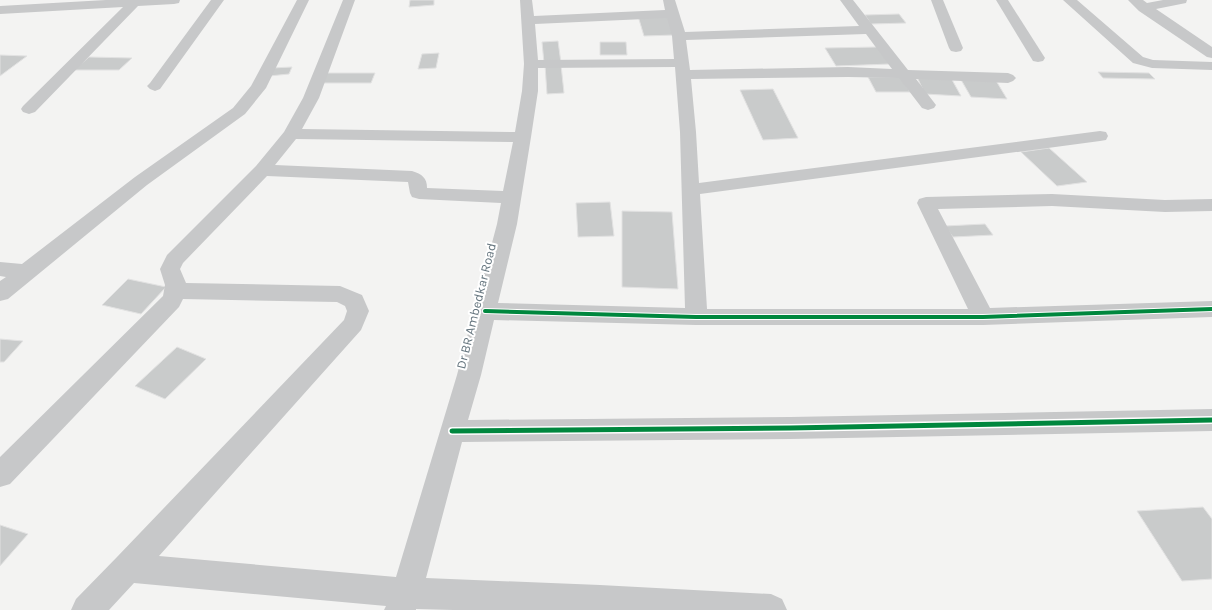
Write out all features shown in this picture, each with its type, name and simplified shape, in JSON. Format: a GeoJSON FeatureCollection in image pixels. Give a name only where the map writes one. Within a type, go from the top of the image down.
{"type":"FeatureCollection","features":[{"type":"Feature","properties":{"kind":"street"},"geometry":{"type":"LineString","coordinates":[[0,10],[106,2],[174,0]]}},
{"type":"Feature","properties":{"kind":"street"},"geometry":{"type":"LineString","coordinates":[[155,86],[218,0]]}},
{"type":"Feature","properties":{"kind":"street"},"geometry":{"type":"LineString","coordinates":[[0,293],[141,181],[239,111],[258,88],[303,0]]}},
{"type":"Feature","properties":{"kind":"street"},"geometry":{"type":"LineString","coordinates":[[0,475],[171,301],[176,291],[176,281],[170,269],[174,260],[262,170],[291,134],[311,98],[349,0]]}},
{"type":"Feature","properties":{"kind":"street"},"geometry":{"type":"LineString","coordinates":[[846,0],[928,105]]}},
{"type":"Feature","properties":{"kind":"street"},"geometry":{"type":"LineString","coordinates":[[937,0],[956,48]]}},
{"type":"Feature","properties":{"kind":"street"},"geometry":{"type":"LineString","coordinates":[[1002,0],[1038,58]]}},
{"type":"Feature","properties":{"kind":"street"},"geometry":{"type":"LineString","coordinates":[[1069,0],[1138,60],[1152,64],[1212,66]]}},
{"type":"Feature","properties":{"kind":"street"},"geometry":{"type":"LineString","coordinates":[[1139,4],[1181,0]]}},
{"type":"Feature","properties":{"kind":"street"},"geometry":{"type":"LineString","coordinates":[[29,109],[135,2]]}},
{"type":"Feature","properties":{"kind":"street"},"geometry":{"type":"LineString","coordinates":[[527,10],[673,4],[679,36],[688,132],[696,317]]}},
{"type":"Feature","properties":{"kind":"street"},"geometry":{"type":"LineString","coordinates":[[1139,4],[1212,54]]}},
{"type":"Feature","properties":{"kind":"street","name":"Dr BR Ambedkar Road"},"geometry":{"type":"LineString","coordinates":[[404,602],[469,375],[507,224],[530,91],[531,64],[527,10]]}},
{"type":"Feature","properties":{"kind":"street"},"geometry":{"type":"LineString","coordinates":[[679,36],[870,30]]}},
{"type":"Feature","properties":{"kind":"street"},"geometry":{"type":"LineString","coordinates":[[1191,39],[1212,35]]}},
{"type":"Feature","properties":{"kind":"street"},"geometry":{"type":"LineString","coordinates":[[531,64],[682,69],[902,73],[1008,78]]}},
{"type":"Feature","properties":{"kind":"street"},"geometry":{"type":"LineString","coordinates":[[291,134],[523,137]]}},
{"type":"Feature","properties":{"kind":"street"},"geometry":{"type":"LineString","coordinates":[[690,190],[1100,136]]}},
{"type":"Feature","properties":{"kind":"street"},"geometry":{"type":"LineString","coordinates":[[262,170],[412,176],[417,178],[419,181],[419,193],[512,197]]}},
{"type":"Feature","properties":{"kind":"street"},"geometry":{"type":"LineString","coordinates":[[983,317],[926,203],[1052,200],[1165,206],[1212,205]]}},
{"type":"Feature","properties":{"kind":"street"},"geometry":{"type":"LineString","coordinates":[[0,269],[27,272]]}},
{"type":"Feature","properties":{"kind":"street"},"geometry":{"type":"LineString","coordinates":[[87,610],[128,568],[353,324],[358,311],[354,301],[340,294],[176,291]]}},
{"type":"Feature","properties":{"kind":"street"},"geometry":{"type":"LineString","coordinates":[[485,311],[696,317],[983,317],[1212,309]]}},
{"type":"Feature","properties":{"kind":"street"},"geometry":{"type":"LineString","coordinates":[[452,431],[805,428],[1212,420]]}},
{"type":"Feature","properties":{"kind":"street"},"geometry":{"type":"LineString","coordinates":[[128,568],[404,602],[600,600],[771,610]]}},
{"type":"Feature","properties":{"kind":"building"},"geometry":{"type":"Polygon","coordinates":[[[410,0],[434,0],[434,5],[409,7],[410,0]]]}},
{"type":"Feature","properties":{"kind":"building"},"geometry":{"type":"Polygon","coordinates":[[[899,14],[906,23],[871,24],[865,15],[899,14]]]}},
{"type":"Feature","properties":{"kind":"building"},"geometry":{"type":"Polygon","coordinates":[[[667,15],[674,35],[644,36],[638,16],[667,15]]]}},
{"type":"Feature","properties":{"kind":"building"},"geometry":{"type":"Polygon","coordinates":[[[558,41],[561,63],[544,63],[542,42],[558,41]]]}},
{"type":"Feature","properties":{"kind":"building"},"geometry":{"type":"Polygon","coordinates":[[[600,42],[626,42],[627,55],[600,55],[600,42]]]}},
{"type":"Feature","properties":{"kind":"building"},"geometry":{"type":"Polygon","coordinates":[[[877,47],[890,64],[836,66],[825,48],[877,47]]]}},
{"type":"Feature","properties":{"kind":"building"},"geometry":{"type":"Polygon","coordinates":[[[439,53],[436,68],[418,69],[422,54],[439,53]]]}},
{"type":"Feature","properties":{"kind":"building"},"geometry":{"type":"Polygon","coordinates":[[[0,55],[27,56],[0,76],[0,55]]]}},
{"type":"Feature","properties":{"kind":"building"},"geometry":{"type":"Polygon","coordinates":[[[89,57],[132,58],[119,70],[74,70],[89,57]]]}},
{"type":"Feature","properties":{"kind":"building"},"geometry":{"type":"Polygon","coordinates":[[[545,65],[561,65],[564,93],[547,94],[545,65]]]}},
{"type":"Feature","properties":{"kind":"building"},"geometry":{"type":"Polygon","coordinates":[[[292,67],[289,74],[269,76],[272,68],[292,67]]]}},
{"type":"Feature","properties":{"kind":"building"},"geometry":{"type":"Polygon","coordinates":[[[1098,72],[1149,73],[1155,79],[1103,78],[1098,72]]]}},
{"type":"Feature","properties":{"kind":"building"},"geometry":{"type":"Polygon","coordinates":[[[325,73],[375,73],[371,83],[320,83],[325,73]]]}},
{"type":"Feature","properties":{"kind":"building"},"geometry":{"type":"Polygon","coordinates":[[[868,77],[901,77],[910,92],[876,92],[868,77]]]}},
{"type":"Feature","properties":{"kind":"building"},"geometry":{"type":"Polygon","coordinates":[[[917,77],[951,78],[961,96],[925,94],[917,77]]]}},
{"type":"Feature","properties":{"kind":"building"},"geometry":{"type":"Polygon","coordinates":[[[960,78],[995,79],[1007,99],[971,97],[960,78]]]}},
{"type":"Feature","properties":{"kind":"building"},"geometry":{"type":"Polygon","coordinates":[[[773,89],[798,138],[763,140],[740,90],[773,89]]]}},
{"type":"Feature","properties":{"kind":"building"},"geometry":{"type":"Polygon","coordinates":[[[1049,148],[1087,182],[1057,186],[1021,152],[1049,148]]]}},
{"type":"Feature","properties":{"kind":"building"},"geometry":{"type":"Polygon","coordinates":[[[610,202],[614,236],[578,237],[576,203],[610,202]]]}},
{"type":"Feature","properties":{"kind":"building"},"geometry":{"type":"Polygon","coordinates":[[[622,211],[672,212],[678,289],[622,287],[622,211]]]}},
{"type":"Feature","properties":{"kind":"building"},"geometry":{"type":"Polygon","coordinates":[[[985,224],[993,235],[953,237],[945,226],[985,224]]]}},
{"type":"Feature","properties":{"kind":"building"},"geometry":{"type":"Polygon","coordinates":[[[128,279],[166,287],[141,314],[102,305],[128,279]]]}},
{"type":"Feature","properties":{"kind":"building"},"geometry":{"type":"Polygon","coordinates":[[[0,339],[23,341],[4,362],[0,362],[0,339]]]}},
{"type":"Feature","properties":{"kind":"building"},"geometry":{"type":"Polygon","coordinates":[[[177,347],[206,359],[165,399],[135,386],[177,347]]]}},
{"type":"Feature","properties":{"kind":"building"},"geometry":{"type":"Polygon","coordinates":[[[1203,507],[1212,519],[1212,579],[1182,581],[1137,511],[1203,507]]]}},
{"type":"Feature","properties":{"kind":"building"},"geometry":{"type":"Polygon","coordinates":[[[0,525],[28,534],[0,566],[0,525]]]}},
{"type":"Feature","properties":{"kind":"cycle path"},"geometry":{"type":"LineString","coordinates":[[485,311],[696,317],[983,317],[1212,309]]}},
{"type":"Feature","properties":{"kind":"cycle path"},"geometry":{"type":"LineString","coordinates":[[452,431],[790,428],[1212,420]]}}]}
